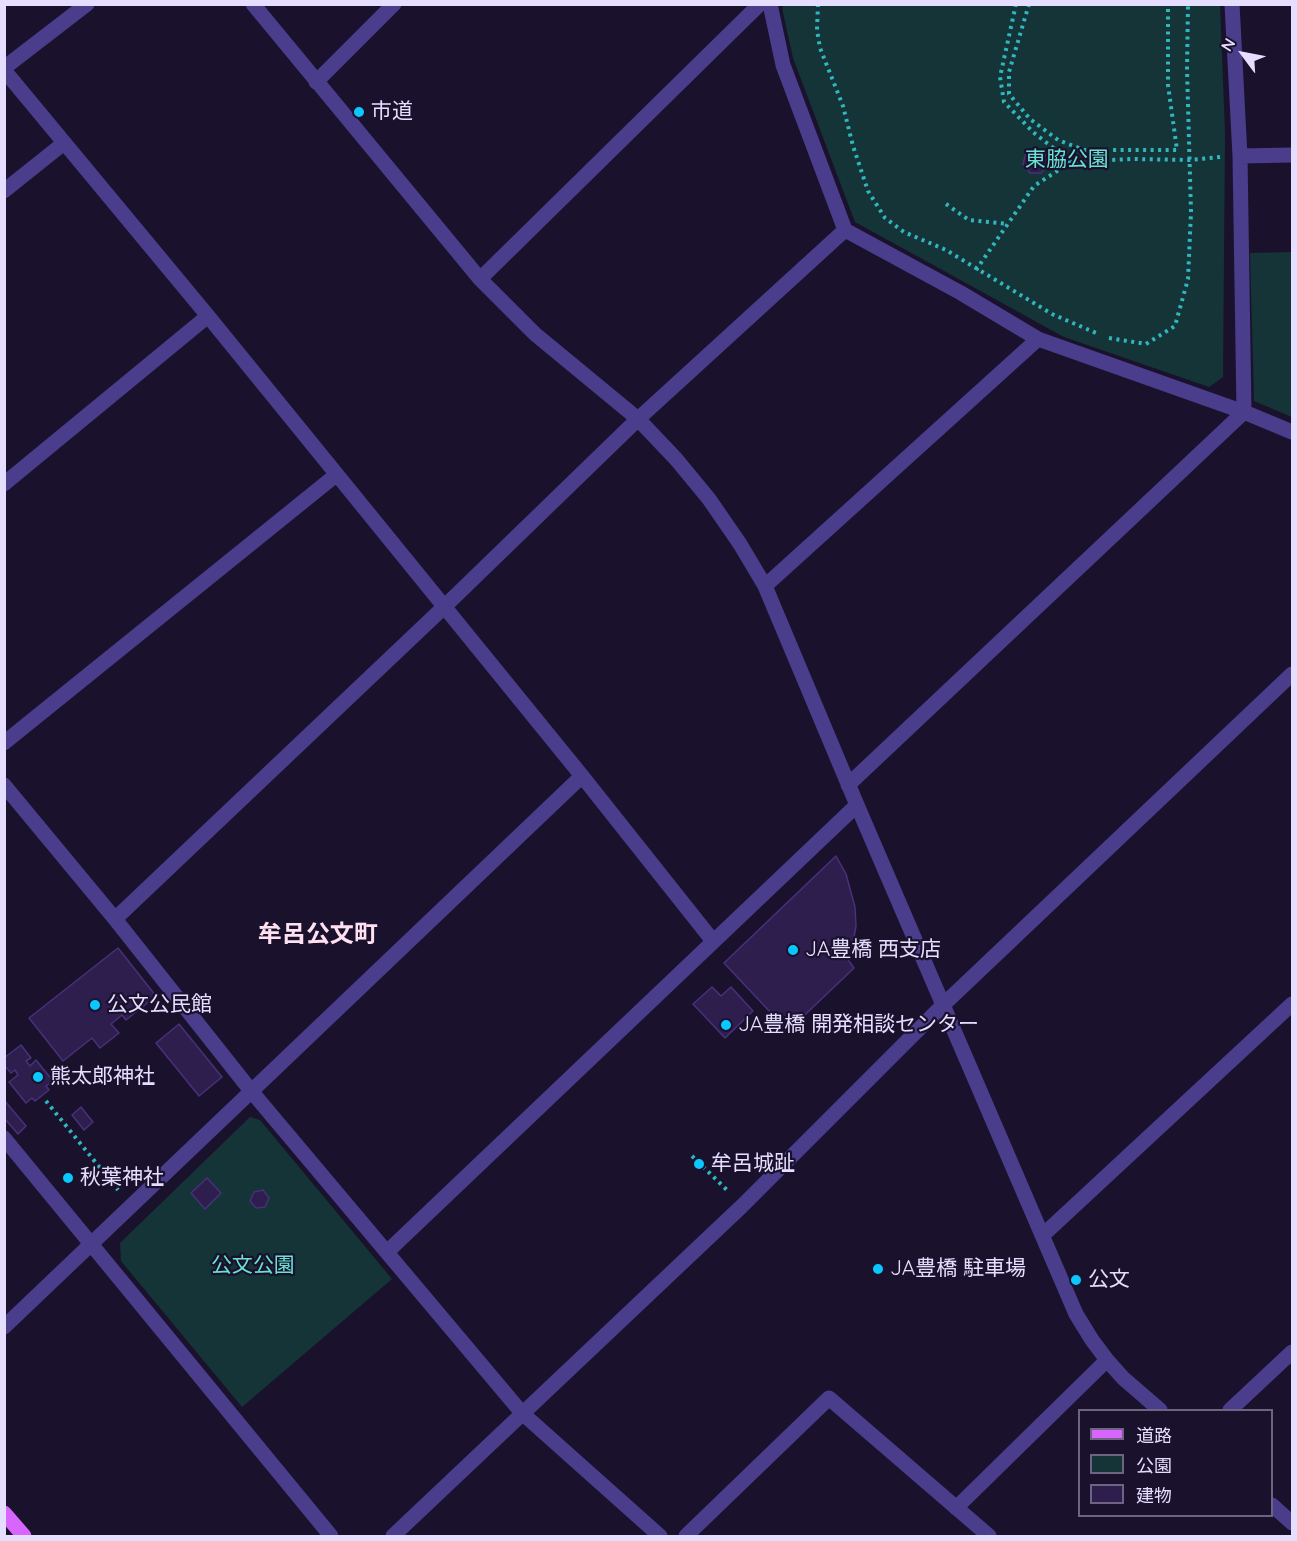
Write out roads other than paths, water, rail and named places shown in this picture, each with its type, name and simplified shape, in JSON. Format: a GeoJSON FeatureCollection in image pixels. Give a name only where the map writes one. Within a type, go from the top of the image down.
{"type":"FeatureCollection","features":[{"type":"Feature","properties":{"kind":"main road"},"geometry":{"type":"LineString","coordinates":[[4,1513],[24,1536]]}},
{"type":"Feature","properties":{"kind":"street"},"geometry":{"type":"LineString","coordinates":[[87,4],[4,69],[208,316],[713,941]]}},
{"type":"Feature","properties":{"kind":"street"},"geometry":{"type":"LineString","coordinates":[[254,4],[480,279],[535,334],[638,419],[676,459],[709,499],[740,544],[765,586],[848,785],[1076,1314],[1107,1360],[1123,1378],[1159,1409]]}},
{"type":"Feature","properties":{"kind":"street"},"geometry":{"type":"LineString","coordinates":[[316,81],[394,4]]}},
{"type":"Feature","properties":{"kind":"street"},"geometry":{"type":"LineString","coordinates":[[480,279],[760,4]]}},
{"type":"Feature","properties":{"kind":"street"},"geometry":{"type":"LineString","coordinates":[[770,4],[783,65],[845,230],[962,294],[1038,339],[1244,412],[1293,432]]}},
{"type":"Feature","properties":{"kind":"street"},"geometry":{"type":"LineString","coordinates":[[848,785],[1244,412],[1240,156],[1232,4]]}},
{"type":"Feature","properties":{"kind":"street"},"geometry":{"type":"LineString","coordinates":[[4,191],[64,143]]}},
{"type":"Feature","properties":{"kind":"street"},"geometry":{"type":"LineString","coordinates":[[1240,156],[1293,154]]}},
{"type":"Feature","properties":{"kind":"street"},"geometry":{"type":"LineString","coordinates":[[115,919],[444,607],[638,419],[845,230]]}},
{"type":"Feature","properties":{"kind":"street"},"geometry":{"type":"LineString","coordinates":[[4,484],[208,316]]}},
{"type":"Feature","properties":{"kind":"street"},"geometry":{"type":"LineString","coordinates":[[765,586],[1038,339]]}},
{"type":"Feature","properties":{"kind":"street"},"geometry":{"type":"LineString","coordinates":[[4,743],[336,476]]}},
{"type":"Feature","properties":{"kind":"street"},"geometry":{"type":"LineString","coordinates":[[393,1536],[742,1206],[943,1005],[1293,674]]}},
{"type":"Feature","properties":{"kind":"street"},"geometry":{"type":"LineString","coordinates":[[4,1327],[582,777]]}},
{"type":"Feature","properties":{"kind":"street"},"geometry":{"type":"LineString","coordinates":[[4,784],[252,1092],[522,1413],[660,1536]]}},
{"type":"Feature","properties":{"kind":"street"},"geometry":{"type":"LineString","coordinates":[[387,1252],[857,805]]}},
{"type":"Feature","properties":{"kind":"street"},"geometry":{"type":"LineString","coordinates":[[1043,1235],[1293,1004]]}},
{"type":"Feature","properties":{"kind":"street"},"geometry":{"type":"LineString","coordinates":[[4,1138],[331,1536]]}},
{"type":"Feature","properties":{"kind":"street"},"geometry":{"type":"LineString","coordinates":[[1231,1409],[1293,1352]]}},
{"type":"Feature","properties":{"kind":"street"},"geometry":{"type":"LineString","coordinates":[[956,1508],[1107,1360]]}},
{"type":"Feature","properties":{"kind":"street"},"geometry":{"type":"LineString","coordinates":[[686,1536],[829,1398],[989,1536]]}},
{"type":"Feature","properties":{"kind":"street"},"geometry":{"type":"LineString","coordinates":[[1273,1506],[1293,1523]]}},
{"type":"Feature","properties":{"kind":"place","name":"市道"},"geometry":{"type":"Point","coordinates":[359,112]}},
{"type":"Feature","properties":{"kind":"place","name":"JA豊橋 西支店"},"geometry":{"type":"Point","coordinates":[793,950]}},
{"type":"Feature","properties":{"kind":"place","name":"公文公民館"},"geometry":{"type":"Point","coordinates":[95,1005]}},
{"type":"Feature","properties":{"kind":"place","name":"JA豊橋 開発相談センター"},"geometry":{"type":"Point","coordinates":[726,1025]}},
{"type":"Feature","properties":{"kind":"place","name":"熊太郎神社"},"geometry":{"type":"Point","coordinates":[38,1077]}},
{"type":"Feature","properties":{"kind":"place","name":"牟呂城趾"},"geometry":{"type":"Point","coordinates":[699,1164]}},
{"type":"Feature","properties":{"kind":"place","name":"秋葉神社"},"geometry":{"type":"Point","coordinates":[68,1178]}},
{"type":"Feature","properties":{"kind":"place","name":"JA豊橋 駐車場"},"geometry":{"type":"Point","coordinates":[878,1269]}},
{"type":"Feature","properties":{"kind":"place","name":"公文"},"geometry":{"type":"Point","coordinates":[1076,1280]}},
{"type":"Feature","properties":{"kind":"district","name":"牟呂公文町"},"geometry":{"type":"Point","coordinates":[318,935]}},
{"type":"Feature","properties":{"kind":"park label","name":"東脇公園"},"geometry":{"type":"Point","coordinates":[1067,160]}},
{"type":"Feature","properties":{"kind":"park label","name":"公文公園"},"geometry":{"type":"Point","coordinates":[253,1266]}}]}
